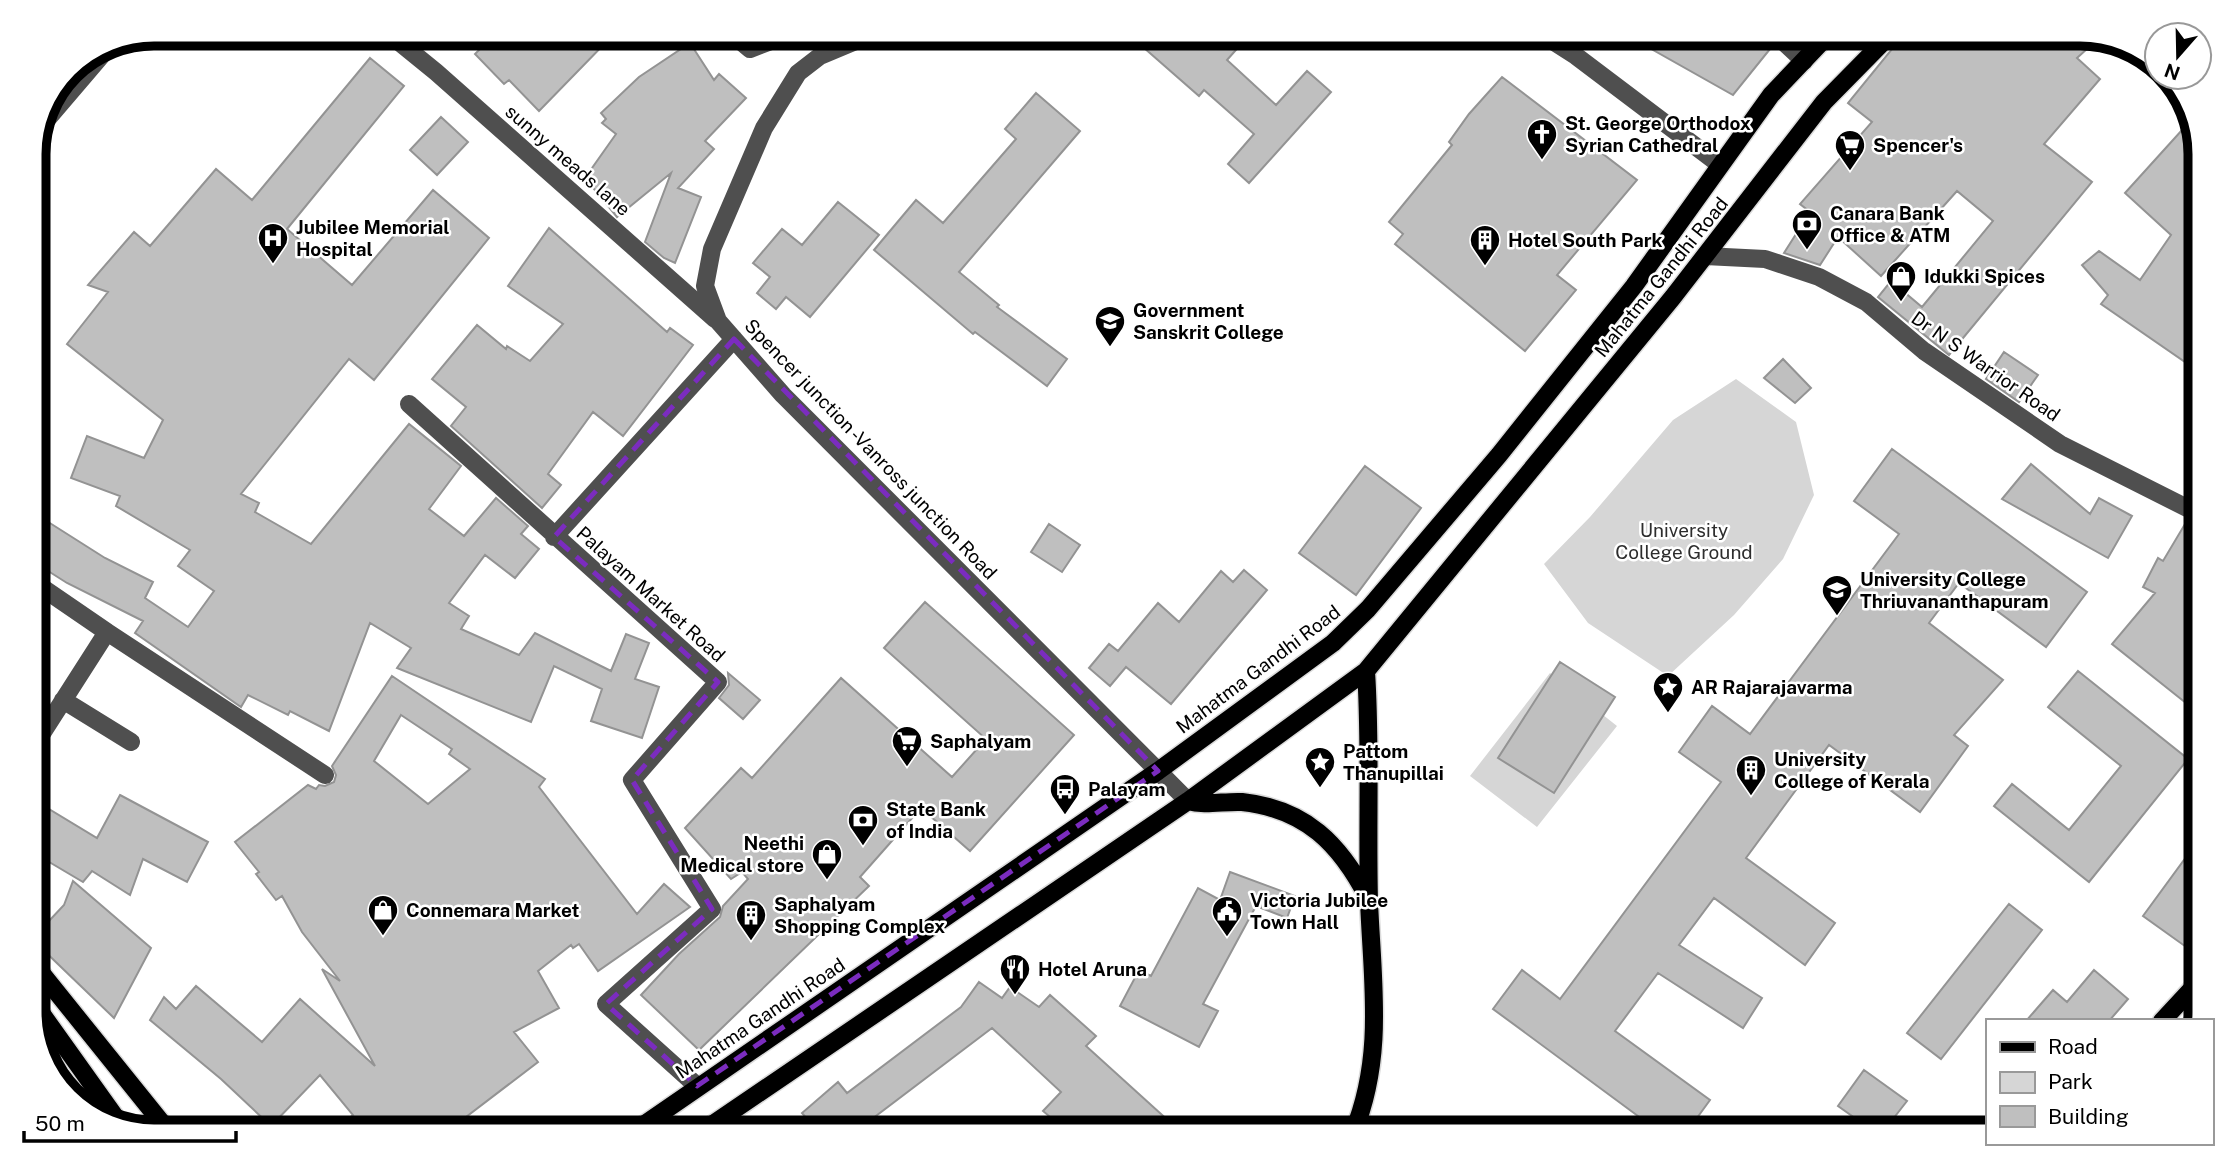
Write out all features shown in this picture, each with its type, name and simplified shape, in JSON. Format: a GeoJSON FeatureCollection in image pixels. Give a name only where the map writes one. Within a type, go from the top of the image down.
{"type":"FeatureCollection","features":[{"type":"Feature","properties":{"kind":"main road","name":"Mahatma Gandhi Road"},"geometry":{"type":"LineString","coordinates":[[650,1120],[1158,771],[1333,643],[1368,608],[1499,455],[1634,286],[1719,164],[1772,95],[1818,46]]}},
{"type":"Feature","properties":{"kind":"main road","name":"Mahatma Gandhi Road"},"geometry":{"type":"LineString","coordinates":[[719,1120],[1188,801],[1366,671],[1705,256],[1824,102],[1879,46]]}},
{"type":"Feature","properties":{"kind":"main road"},"geometry":{"type":"LineString","coordinates":[[1358,1120],[1370,1069],[1377,995],[1369,901],[1366,671]]}},
{"type":"Feature","properties":{"kind":"main road"},"geometry":{"type":"LineString","coordinates":[[1188,801],[1241,802],[1272,808],[1307,823],[1336,847],[1369,901]]}},
{"type":"Feature","properties":{"kind":"main road"},"geometry":{"type":"LineString","coordinates":[[46,979],[160,1120]]}},
{"type":"Feature","properties":{"kind":"main road"},"geometry":{"type":"LineString","coordinates":[[2164,1019],[2188,993]]}},
{"type":"Feature","properties":{"kind":"main road"},"geometry":{"type":"LineString","coordinates":[[46,1020],[112,1112]]}},
{"type":"Feature","properties":{"kind":"street","name":"sunny meads lane"},"geometry":{"type":"LineString","coordinates":[[403,46],[718,321]]}},
{"type":"Feature","properties":{"kind":"street","name":"Spencer junction -Vanross junction Road"},"geometry":{"type":"LineString","coordinates":[[844,46],[820,56],[798,73],[764,128],[712,249],[705,286],[718,321],[783,395],[1188,801]]}},
{"type":"Feature","properties":{"kind":"street"},"geometry":{"type":"LineString","coordinates":[[1561,46],[1719,164]]}},
{"type":"Feature","properties":{"kind":"street"},"geometry":{"type":"LineString","coordinates":[[1788,46],[1804,61]]}},
{"type":"Feature","properties":{"kind":"street"},"geometry":{"type":"LineString","coordinates":[[56,109],[95,63]]}},
{"type":"Feature","properties":{"kind":"street","name":"Dr N S Warrior Road"},"geometry":{"type":"LineString","coordinates":[[1705,256],[1765,259],[1819,277],[1866,302],[1924,351],[2060,444],[2188,507]]}},
{"type":"Feature","properties":{"kind":"street","name":"Palayam Market Road"},"geometry":{"type":"LineString","coordinates":[[554,537],[733,339]]}},
{"type":"Feature","properties":{"kind":"street","name":"Palayam Market Road"},"geometry":{"type":"LineString","coordinates":[[409,404],[554,537],[719,682],[632,780],[712,909],[606,1004],[697,1086]]}},
{"type":"Feature","properties":{"kind":"street"},"geometry":{"type":"LineString","coordinates":[[46,590],[325,775]]}},
{"type":"Feature","properties":{"kind":"street"},"geometry":{"type":"LineString","coordinates":[[46,726],[107,632]]}},
{"type":"Feature","properties":{"kind":"street"},"geometry":{"type":"LineString","coordinates":[[62,700],[131,742]]}},
{"type":"Feature","properties":{"kind":"highlighted area"},"geometry":{"type":"Polygon","coordinates":[[[734,339],[1158,771],[697,1086],[606,1004],[712,909],[632,780],[718,682],[554,537],[734,339]]]}},
{"type":"Feature","properties":{"kind":"green space","name":"University College Ground"},"geometry":{"type":"Polygon","coordinates":[[[1736,379],[1796,422],[1814,495],[1783,559],[1734,615],[1668,676],[1588,623],[1544,564],[1590,517],[1673,420],[1736,379]]]}},
{"type":"Feature","properties":{"kind":"green space"},"geometry":{"type":"Polygon","coordinates":[[[1550,673],[1617,726],[1537,827],[1470,776],[1550,673]]]}},
{"type":"Feature","properties":{"kind":"building"},"geometry":{"type":"Polygon","coordinates":[[[483,46],[602,46],[539,111],[509,80],[504,84],[475,54],[483,46]]]}},
{"type":"Feature","properties":{"kind":"building"},"geometry":{"type":"Polygon","coordinates":[[[686,46],[692,46],[714,80],[719,74],[746,98],[705,141],[714,149],[678,188],[701,197],[675,263],[664,258],[645,242],[671,173],[617,217],[585,178],[616,134],[602,123],[606,119],[601,113],[639,77],[686,46]]]}},
{"type":"Feature","properties":{"kind":"building"},"geometry":{"type":"Polygon","coordinates":[[[1142,46],[1239,46],[1227,60],[1276,105],[1307,71],[1331,92],[1249,183],[1228,164],[1254,134],[1204,90],[1199,96],[1142,46]]]}},
{"type":"Feature","properties":{"kind":"building"},"geometry":{"type":"Polygon","coordinates":[[[1646,46],[1767,46],[1770,49],[1733,95],[1646,46]]]}},
{"type":"Feature","properties":{"kind":"building"},"geometry":{"type":"Polygon","coordinates":[[[1894,46],[2090,46],[2077,58],[2100,79],[2044,144],[2092,182],[1949,355],[1878,297],[1891,281],[1922,307],[1993,221],[1957,191],[1881,276],[1838,237],[1820,265],[1784,253],[1810,212],[1800,204],[1872,122],[1848,103],[1894,46]]]}},
{"type":"Feature","properties":{"kind":"building"},"geometry":{"type":"Polygon","coordinates":[[[370,58],[404,86],[287,229],[352,285],[433,190],[489,238],[374,380],[349,359],[241,494],[259,503],[255,512],[311,544],[409,424],[461,466],[429,509],[464,536],[496,498],[528,526],[521,534],[539,549],[515,578],[485,555],[449,603],[469,616],[461,629],[519,655],[535,633],[611,671],[626,634],[649,643],[635,679],[659,687],[642,738],[591,721],[602,689],[554,666],[531,722],[397,668],[411,648],[370,623],[329,731],[290,711],[288,715],[248,695],[241,707],[135,633],[143,621],[46,570],[46,521],[105,558],[153,582],[145,598],[188,627],[214,591],[178,566],[190,550],[116,506],[120,496],[71,478],[87,436],[144,458],[163,420],[67,344],[108,292],[88,285],[134,232],[150,246],[216,169],[252,200],[370,58]]]}},
{"type":"Feature","properties":{"kind":"building"},"geometry":{"type":"Polygon","coordinates":[[[1502,77],[1637,180],[1557,275],[1576,290],[1525,351],[1395,244],[1403,234],[1389,222],[1452,145],[1449,142],[1469,114],[1502,77]]]}},
{"type":"Feature","properties":{"kind":"building"},"geometry":{"type":"Polygon","coordinates":[[[1036,93],[1080,131],[959,272],[999,305],[997,307],[1067,359],[1047,386],[975,332],[973,334],[874,250],[916,200],[943,223],[1016,139],[1005,129],[1036,93]]]}},
{"type":"Feature","properties":{"kind":"building"},"geometry":{"type":"Polygon","coordinates":[[[441,117],[468,142],[437,175],[410,150],[441,117]]]}},
{"type":"Feature","properties":{"kind":"building"},"geometry":{"type":"Polygon","coordinates":[[[2185,127],[2188,146],[2188,364],[2101,304],[2108,295],[2082,265],[2099,251],[2140,280],[2171,235],[2125,193],[2185,127]]]}},
{"type":"Feature","properties":{"kind":"building"},"geometry":{"type":"Polygon","coordinates":[[[838,202],[879,235],[810,317],[786,297],[776,309],[757,293],[770,277],[753,263],[782,229],[802,245],[838,202]]]}},
{"type":"Feature","properties":{"kind":"building"},"geometry":{"type":"Polygon","coordinates":[[[549,228],[667,332],[670,328],[693,345],[623,436],[593,412],[548,474],[561,485],[542,508],[451,426],[466,407],[432,379],[477,325],[506,349],[507,346],[530,361],[563,324],[508,286],[549,228]]]}},
{"type":"Feature","properties":{"kind":"building"},"geometry":{"type":"Polygon","coordinates":[[[2004,352],[2038,375],[2019,402],[1986,379],[2004,352]]]}},
{"type":"Feature","properties":{"kind":"building"},"geometry":{"type":"Polygon","coordinates":[[[1783,359],[1811,388],[1795,403],[1764,378],[1783,359]]]}},
{"type":"Feature","properties":{"kind":"building","name":"University College of Kerala"},"geometry":{"type":"Polygon","coordinates":[[[1892,449],[2087,592],[2046,647],[1959,583],[1929,623],[2003,680],[1954,735],[1968,746],[1920,812],[1829,745],[1746,858],[1835,923],[1805,965],[1714,898],[1679,945],[1762,998],[1743,1028],[1658,973],[1615,1031],[1710,1100],[1695,1120],[1643,1120],[1493,1009],[1522,970],[1560,999],[1721,782],[1679,752],[1712,706],[1750,734],[1899,534],[1854,501],[1892,449]]]}},
{"type":"Feature","properties":{"kind":"building"},"geometry":{"type":"Polygon","coordinates":[[[2031,464],[2090,514],[2099,498],[2132,516],[2108,558],[2002,499],[2031,464]]]}},
{"type":"Feature","properties":{"kind":"building"},"geometry":{"type":"Polygon","coordinates":[[[1365,466],[1421,508],[1356,595],[1299,553],[1365,466]]]}},
{"type":"Feature","properties":{"kind":"building"},"geometry":{"type":"Polygon","coordinates":[[[1049,524],[1080,545],[1062,572],[1031,552],[1049,524]]]}},
{"type":"Feature","properties":{"kind":"building"},"geometry":{"type":"Polygon","coordinates":[[[2185,524],[2188,526],[2188,705],[2112,644],[2155,593],[2143,587],[2158,558],[2163,561],[2185,524]]]}},
{"type":"Feature","properties":{"kind":"building"},"geometry":{"type":"Polygon","coordinates":[[[1244,570],[1267,590],[1171,704],[1126,667],[1110,686],[1089,668],[1109,644],[1118,651],[1158,603],[1179,622],[1221,571],[1233,582],[1244,570]]]}},
{"type":"Feature","properties":{"kind":"building"},"geometry":{"type":"Polygon","coordinates":[[[925,602],[1074,735],[970,851],[921,808],[860,877],[869,886],[699,1050],[641,995],[679,954],[720,917],[723,906],[748,879],[742,872],[731,879],[685,828],[741,768],[752,778],[841,678],[952,777],[986,739],[884,648],[925,602]]]}},
{"type":"Feature","properties":{"kind":"building"},"geometry":{"type":"Polygon","coordinates":[[[1560,662],[1615,697],[1554,793],[1498,758],[1560,662]]]}},
{"type":"Feature","properties":{"kind":"building"},"geometry":{"type":"Polygon","coordinates":[[[2078,671],[2188,759],[2089,882],[1994,806],[2012,784],[2069,830],[2121,766],[2048,707],[2078,671]]]}},
{"type":"Feature","properties":{"kind":"building"},"geometry":{"type":"Polygon","coordinates":[[[728,673],[760,700],[743,719],[719,698],[729,685],[728,673]]]}},
{"type":"Feature","properties":{"kind":"building"},"geometry":{"type":"Polygon","coordinates":[[[392,676],[545,779],[539,787],[637,914],[664,884],[690,907],[598,971],[579,944],[573,948],[571,945],[538,971],[559,1008],[514,1032],[538,1062],[462,1120],[347,1120],[353,1115],[320,1075],[277,1120],[265,1120],[221,1079],[150,1020],[164,997],[176,1009],[196,986],[262,1042],[300,999],[375,1066],[322,969],[340,981],[302,932],[282,896],[276,900],[256,874],[259,872],[235,842],[308,785],[316,789],[319,785],[325,786],[334,782],[336,775],[332,766],[392,676]],[[401,715],[374,761],[428,804],[470,769],[449,754],[452,749],[401,715]]]}},
{"type":"Feature","properties":{"kind":"building"},"geometry":{"type":"Polygon","coordinates":[[[120,795],[208,842],[187,882],[143,859],[130,895],[92,871],[83,882],[46,860],[46,807],[97,838],[120,795]]]}},
{"type":"Feature","properties":{"kind":"building"},"geometry":{"type":"Polygon","coordinates":[[[2184,860],[2188,863],[2188,948],[2143,916],[2184,860]]]}},
{"type":"Feature","properties":{"kind":"building"},"geometry":{"type":"Polygon","coordinates":[[[1230,872],[1295,896],[1287,918],[1256,906],[1203,1004],[1218,1011],[1199,1047],[1120,1006],[1139,970],[1151,976],[1198,888],[1220,900],[1230,872]]]}},
{"type":"Feature","properties":{"kind":"building"},"geometry":{"type":"Polygon","coordinates":[[[73,881],[151,948],[114,1018],[46,953],[46,924],[64,905],[73,881]]]}},
{"type":"Feature","properties":{"kind":"building"},"geometry":{"type":"Polygon","coordinates":[[[2009,904],[2042,930],[1941,1059],[1907,1033],[2009,904]]]}},
{"type":"Feature","properties":{"kind":"building"},"geometry":{"type":"Polygon","coordinates":[[[2094,970],[2128,999],[2111,1019],[2028,1019],[2053,990],[2067,1002],[2094,970]]]}},
{"type":"Feature","properties":{"kind":"building"},"geometry":{"type":"Polygon","coordinates":[[[979,982],[1002,998],[1010,987],[1039,1007],[1050,995],[1096,1036],[1086,1046],[1168,1120],[1054,1120],[1043,1111],[1061,1092],[992,1028],[873,1120],[808,1120],[802,1113],[838,1082],[847,1093],[961,1007],[979,982]]]}},
{"type":"Feature","properties":{"kind":"building"},"geometry":{"type":"Polygon","coordinates":[[[1864,1070],[1907,1101],[1892,1120],[1849,1120],[1852,1116],[1838,1106],[1864,1070]]]}},
{"type":"Feature","properties":{"kind":"place","name":"St. George Orthodox Syrian Cathedral"},"geometry":{"type":"Point","coordinates":[1542,161]}},
{"type":"Feature","properties":{"kind":"place","name":"Spencer's"},"geometry":{"type":"Point","coordinates":[1850,172]}},
{"type":"Feature","properties":{"kind":"place","name":"Canara Bank Office & ATM"},"geometry":{"type":"Point","coordinates":[1807,251]}},
{"type":"Feature","properties":{"kind":"place","name":"Jubilee Memorial Hospital"},"geometry":{"type":"Point","coordinates":[273,265]}},
{"type":"Feature","properties":{"kind":"place","name":"Hotel South Park"},"geometry":{"type":"Point","coordinates":[1485,267]}},
{"type":"Feature","properties":{"kind":"place","name":"Idukki Spices"},"geometry":{"type":"Point","coordinates":[1901,303]}},
{"type":"Feature","properties":{"kind":"place","name":"Government Sanskrit College"},"geometry":{"type":"Point","coordinates":[1110,348]}},
{"type":"Feature","properties":{"kind":"place","name":"University College Thriuvananthapuram"},"geometry":{"type":"Point","coordinates":[1837,617]}},
{"type":"Feature","properties":{"kind":"place","name":"AR Rajarajavarma"},"geometry":{"type":"Point","coordinates":[1668,714]}},
{"type":"Feature","properties":{"kind":"place","name":"Saphalyam"},"geometry":{"type":"Point","coordinates":[907,768]}},
{"type":"Feature","properties":{"kind":"place","name":"Pattom Thanupillai"},"geometry":{"type":"Point","coordinates":[1320,789]}},
{"type":"Feature","properties":{"kind":"place","name":"University College of Kerala"},"geometry":{"type":"Point","coordinates":[1751,797]}},
{"type":"Feature","properties":{"kind":"place","name":"Palayam"},"geometry":{"type":"Point","coordinates":[1065,816]}},
{"type":"Feature","properties":{"kind":"place","name":"State Bank of India"},"geometry":{"type":"Point","coordinates":[863,847]}},
{"type":"Feature","properties":{"kind":"place","name":"Neethi Medical store"},"geometry":{"type":"Point","coordinates":[827,881]}},
{"type":"Feature","properties":{"kind":"place","name":"Connemara Market"},"geometry":{"type":"Point","coordinates":[383,937]}},
{"type":"Feature","properties":{"kind":"place","name":"Victoria Jubilee Town Hall"},"geometry":{"type":"Point","coordinates":[1227,938]}},
{"type":"Feature","properties":{"kind":"place","name":"Saphalyam Shopping Complex"},"geometry":{"type":"Point","coordinates":[751,942]}},
{"type":"Feature","properties":{"kind":"place","name":"Hotel Aruna"},"geometry":{"type":"Point","coordinates":[1015,996]}}]}
